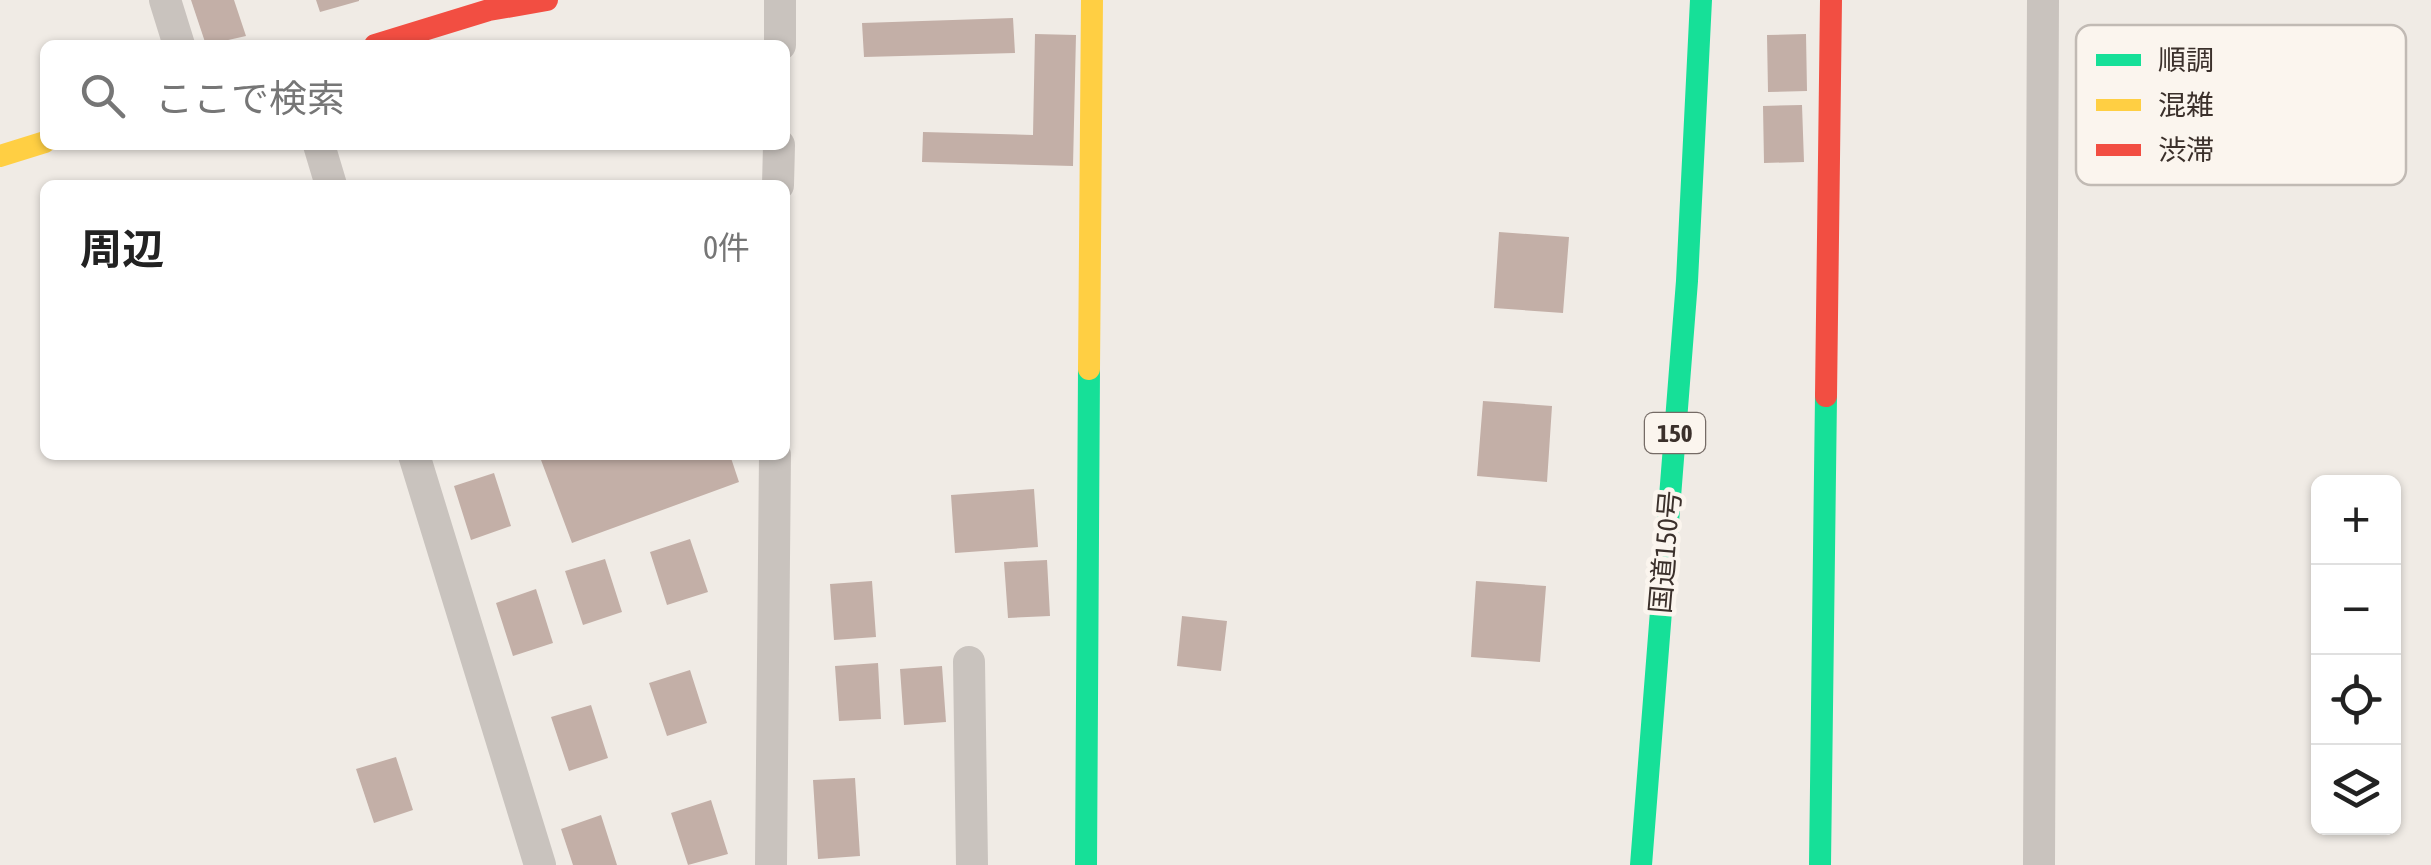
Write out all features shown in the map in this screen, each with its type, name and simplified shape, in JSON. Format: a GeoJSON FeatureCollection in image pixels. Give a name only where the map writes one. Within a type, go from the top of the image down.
{"type":"FeatureCollection","features":[{"type":"Feature","properties":{"kind":"main road"},"geometry":{"type":"LineString","coordinates":[[391,40],[488,10],[547,0]]}},
{"type":"Feature","properties":{"kind":"main road"},"geometry":{"type":"LineString","coordinates":[[1086,865],[1092,0]]}},
{"type":"Feature","properties":{"kind":"main road","name":"国道150号"},"geometry":{"type":"LineString","coordinates":[[1641,865],[1687,281],[1701,0]]}},
{"type":"Feature","properties":{"kind":"main road"},"geometry":{"type":"LineString","coordinates":[[1820,865],[1831,0]]}},
{"type":"Feature","properties":{"kind":"main road"},"geometry":{"type":"LineString","coordinates":[[0,156],[40,144]]}},
{"type":"Feature","properties":{"kind":"street"},"geometry":{"type":"LineString","coordinates":[[165,0],[177,40]]}},
{"type":"Feature","properties":{"kind":"street"},"geometry":{"type":"LineString","coordinates":[[780,0],[780,40]]}},
{"type":"Feature","properties":{"kind":"street"},"geometry":{"type":"LineString","coordinates":[[2039,865],[2043,0]]}},
{"type":"Feature","properties":{"kind":"street"},"geometry":{"type":"LineString","coordinates":[[320,150],[330,180]]}},
{"type":"Feature","properties":{"kind":"street"},"geometry":{"type":"LineString","coordinates":[[778,180],[779,150]]}},
{"type":"Feature","properties":{"kind":"street"},"geometry":{"type":"LineString","coordinates":[[416,460],[540,865]]}},
{"type":"Feature","properties":{"kind":"street"},"geometry":{"type":"LineString","coordinates":[[770,865],[775,460]]}},
{"type":"Feature","properties":{"kind":"street"},"geometry":{"type":"LineString","coordinates":[[969,662],[972,865]]}},
{"type":"Feature","properties":{"kind":"building"},"geometry":{"type":"Polygon","coordinates":[[[191,0],[234,0],[246,36],[204,40],[191,0]]]}},
{"type":"Feature","properties":{"kind":"building"},"geometry":{"type":"Polygon","coordinates":[[[316,0],[359,0],[359,1],[320,12],[316,0]]]}},
{"type":"Feature","properties":{"kind":"building"},"geometry":{"type":"Polygon","coordinates":[[[1013,18],[1015,53],[864,57],[862,23],[1013,18]]]}},
{"type":"Feature","properties":{"kind":"building"},"geometry":{"type":"Polygon","coordinates":[[[1035,34],[1076,35],[1073,166],[922,162],[923,132],[1033,135],[1035,34]]]}},
{"type":"Feature","properties":{"kind":"building"},"geometry":{"type":"Polygon","coordinates":[[[1806,34],[1807,91],[1768,92],[1767,35],[1806,34]]]}},
{"type":"Feature","properties":{"kind":"building"},"geometry":{"type":"Polygon","coordinates":[[[1802,105],[1804,162],[1764,163],[1763,106],[1802,105]]]}},
{"type":"Feature","properties":{"kind":"building"},"geometry":{"type":"Polygon","coordinates":[[[1499,232],[1569,237],[1563,313],[1494,308],[1499,232]]]}},
{"type":"Feature","properties":{"kind":"building"},"geometry":{"type":"Polygon","coordinates":[[[1483,401],[1552,406],[1547,482],[1477,476],[1483,401]]]}},
{"type":"Feature","properties":{"kind":"building"},"geometry":{"type":"Polygon","coordinates":[[[541,460],[732,460],[739,482],[572,543],[541,460]]]}},
{"type":"Feature","properties":{"kind":"building"},"geometry":{"type":"Polygon","coordinates":[[[494,473],[511,526],[471,540],[454,486],[494,473]]]}},
{"type":"Feature","properties":{"kind":"building"},"geometry":{"type":"Polygon","coordinates":[[[1034,489],[1038,547],[955,553],[951,495],[1034,489]]]}},
{"type":"Feature","properties":{"kind":"building"},"geometry":{"type":"Polygon","coordinates":[[[690,539],[708,592],[667,605],[650,552],[690,539]]]}},
{"type":"Feature","properties":{"kind":"building"},"geometry":{"type":"Polygon","coordinates":[[[605,559],[622,612],[583,625],[565,571],[605,559]]]}},
{"type":"Feature","properties":{"kind":"building"},"geometry":{"type":"Polygon","coordinates":[[[1047,560],[1050,616],[1008,618],[1004,562],[1047,560]]]}},
{"type":"Feature","properties":{"kind":"building"},"geometry":{"type":"Polygon","coordinates":[[[872,581],[876,637],[834,640],[830,584],[872,581]]]}},
{"type":"Feature","properties":{"kind":"building"},"geometry":{"type":"Polygon","coordinates":[[[1476,581],[1546,586],[1540,662],[1471,657],[1476,581]]]}},
{"type":"Feature","properties":{"kind":"building"},"geometry":{"type":"Polygon","coordinates":[[[536,589],[553,643],[513,656],[496,603],[536,589]]]}},
{"type":"Feature","properties":{"kind":"building"},"geometry":{"type":"Polygon","coordinates":[[[1182,616],[1227,621],[1221,671],[1177,666],[1182,616]]]}},
{"type":"Feature","properties":{"kind":"building"},"geometry":{"type":"Polygon","coordinates":[[[878,663],[881,719],[839,721],[835,666],[878,663]]]}},
{"type":"Feature","properties":{"kind":"building"},"geometry":{"type":"Polygon","coordinates":[[[942,666],[946,722],[904,725],[900,669],[942,666]]]}},
{"type":"Feature","properties":{"kind":"building"},"geometry":{"type":"Polygon","coordinates":[[[690,670],[707,723],[667,736],[649,683],[690,670]]]}},
{"type":"Feature","properties":{"kind":"building"},"geometry":{"type":"Polygon","coordinates":[[[591,705],[608,758],[569,771],[551,717],[591,705]]]}},
{"type":"Feature","properties":{"kind":"building"},"geometry":{"type":"Polygon","coordinates":[[[396,757],[413,810],[374,823],[356,769],[396,757]]]}},
{"type":"Feature","properties":{"kind":"building"},"geometry":{"type":"Polygon","coordinates":[[[855,778],[860,856],[818,859],[813,780],[855,778]]]}},
{"type":"Feature","properties":{"kind":"building"},"geometry":{"type":"Polygon","coordinates":[[[711,800],[728,854],[688,865],[671,813],[711,800]]]}},
{"type":"Feature","properties":{"kind":"building"},"geometry":{"type":"Polygon","coordinates":[[[601,815],[617,865],[573,865],[561,829],[601,815]]]}},
{"type":"Feature","properties":{"kind":"traffic: fast"},"geometry":{"type":"LineString","coordinates":[[1641,865],[1687,281],[1701,0]]}},
{"type":"Feature","properties":{"kind":"traffic: fast"},"geometry":{"type":"LineString","coordinates":[[1086,865],[1089,369]]}},
{"type":"Feature","properties":{"kind":"traffic: fast"},"geometry":{"type":"LineString","coordinates":[[1820,865],[1826,396]]}},
{"type":"Feature","properties":{"kind":"traffic: slow"},"geometry":{"type":"LineString","coordinates":[[1089,369],[1092,0]]}},
{"type":"Feature","properties":{"kind":"traffic: slow"},"geometry":{"type":"LineString","coordinates":[[0,156],[40,144]]}},
{"type":"Feature","properties":{"kind":"traffic: jam"},"geometry":{"type":"LineString","coordinates":[[391,40],[489,10],[547,0]]}},
{"type":"Feature","properties":{"kind":"traffic: jam"},"geometry":{"type":"LineString","coordinates":[[1826,396],[1831,0]]}}]}
